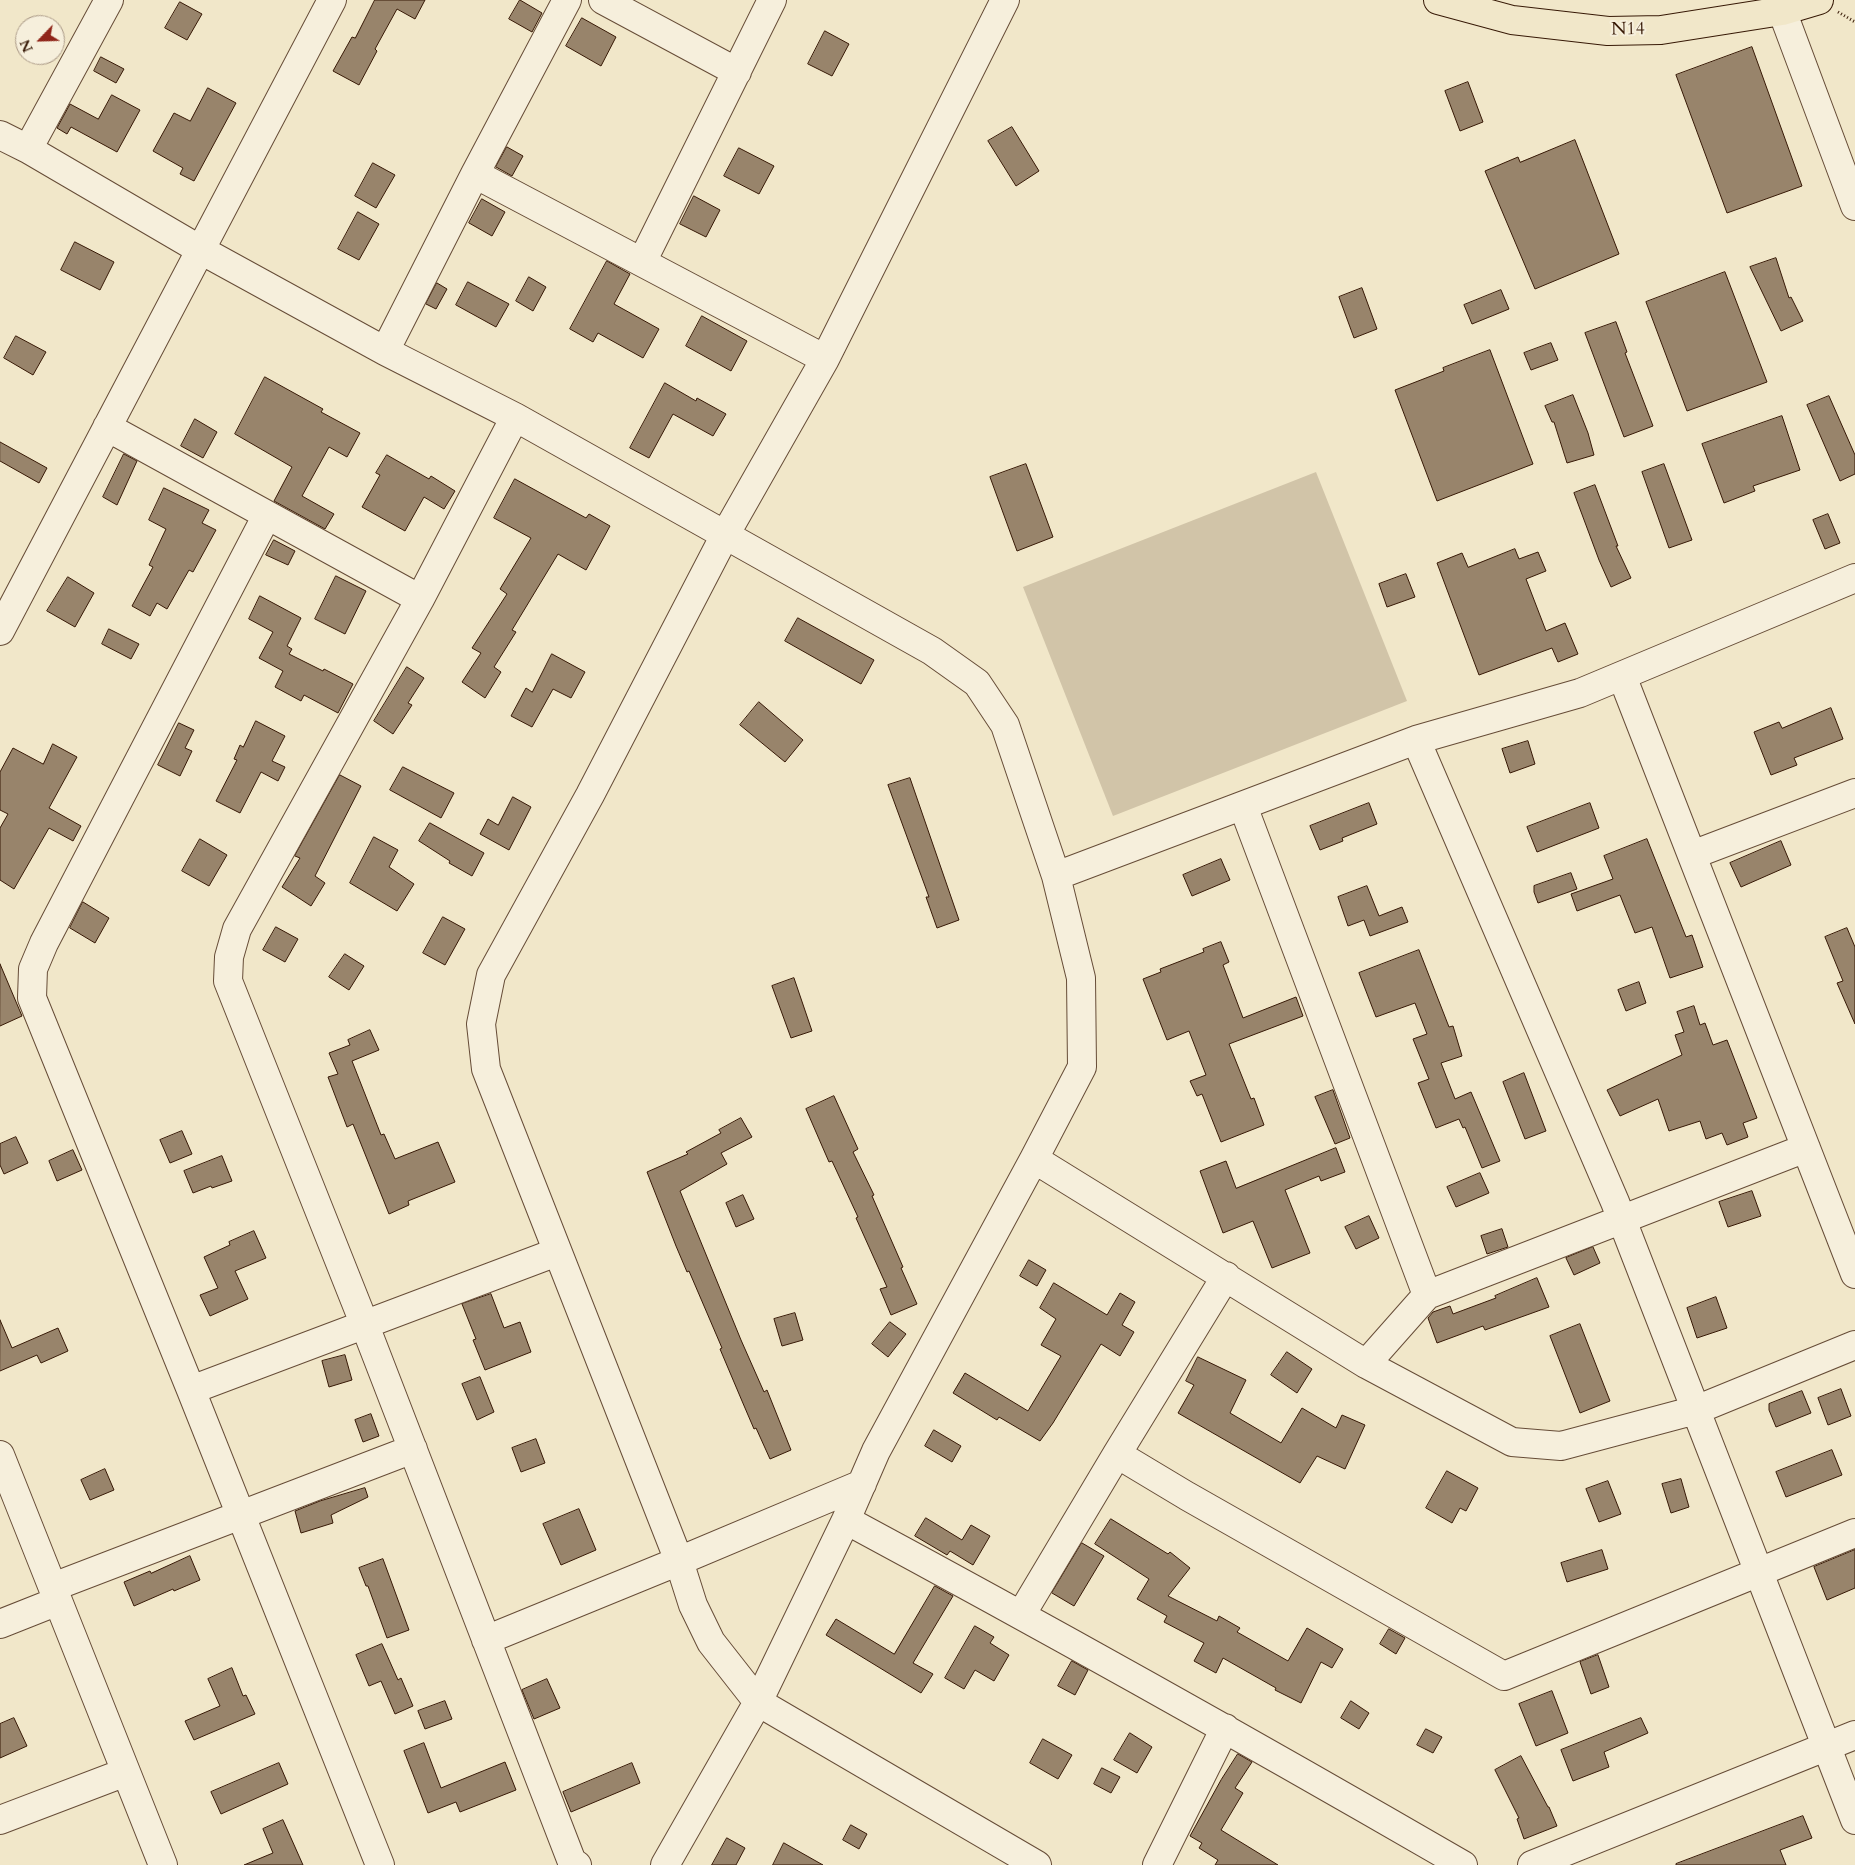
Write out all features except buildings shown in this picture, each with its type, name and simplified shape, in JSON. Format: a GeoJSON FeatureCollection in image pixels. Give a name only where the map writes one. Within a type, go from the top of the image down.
{"type":"FeatureCollection","features":[{"type":"Feature","properties":{"kind":"main road","name":"N14"},"geometry":{"type":"LineString","coordinates":[[1438,0],[1512,20],[1608,31],[1661,30],[1780,5],[1819,0]]}},
{"type":"Feature","properties":{"kind":"street"},"geometry":{"type":"LineString","coordinates":[[28,149],[109,0]]}},
{"type":"Feature","properties":{"kind":"street"},"geometry":{"type":"LineString","coordinates":[[0,631],[199,249],[332,0]]}},
{"type":"Feature","properties":{"kind":"street"},"geometry":{"type":"LineString","coordinates":[[385,351],[475,174],[568,0]]}},
{"type":"Feature","properties":{"kind":"street"},"geometry":{"type":"LineString","coordinates":[[603,0],[737,72]]}},
{"type":"Feature","properties":{"kind":"street"},"geometry":{"type":"LineString","coordinates":[[642,262],[772,0]]}},
{"type":"Feature","properties":{"kind":"street"},"geometry":{"type":"LineString","coordinates":[[1006,0],[825,359],[725,535],[590,794],[491,975],[481,1024],[486,1069],[556,1252],[679,1561],[693,1605],[710,1642],[758,1702],[1037,1865]]}},
{"type":"Feature","properties":{"kind":"street"},"geometry":{"type":"LineString","coordinates":[[1780,5],[1855,206]]}},
{"type":"Feature","properties":{"kind":"street"},"geometry":{"type":"LineString","coordinates":[[0,136],[28,149],[199,249],[385,351],[515,417],[932,651],[977,683],[1005,724],[1056,876],[1081,978],[1082,1067],[876,1451],[846,1520],[758,1702],[665,1865]]}},
{"type":"Feature","properties":{"kind":"street"},"geometry":{"type":"LineString","coordinates":[[475,174],[825,359]]}},
{"type":"Feature","properties":{"kind":"street"},"geometry":{"type":"LineString","coordinates":[[515,417],[420,599],[237,929],[229,957],[228,981],[413,1449],[572,1862],[577,1865]]}},
{"type":"Feature","properties":{"kind":"street"},"geometry":{"type":"LineString","coordinates":[[107,427],[420,599]]}},
{"type":"Feature","properties":{"kind":"street"},"geometry":{"type":"LineString","coordinates":[[267,515],[63,905],[33,969],[32,998],[191,1390],[380,1865]]}},
{"type":"Feature","properties":{"kind":"street"},"geometry":{"type":"LineString","coordinates":[[1056,876],[1416,740],[1580,693],[1855,578]]}},
{"type":"Feature","properties":{"kind":"street"},"geometry":{"type":"LineString","coordinates":[[1622,676],[1855,1274]]}},
{"type":"Feature","properties":{"kind":"street"},"geometry":{"type":"LineString","coordinates":[[1416,740],[1622,1220],[1855,1820]]}},
{"type":"Feature","properties":{"kind":"street"},"geometry":{"type":"LineString","coordinates":[[1692,855],[1855,793]]}},
{"type":"Feature","properties":{"kind":"street"},"geometry":{"type":"LineString","coordinates":[[1243,806],[1427,1294]]}},
{"type":"Feature","properties":{"kind":"street"},"geometry":{"type":"LineString","coordinates":[[1366,1364],[1427,1294],[1806,1148]]}},
{"type":"Feature","properties":{"kind":"street"},"geometry":{"type":"LineString","coordinates":[[1034,1159],[1366,1364],[1512,1442],[1561,1446],[1696,1410],[1855,1345]]}},
{"type":"Feature","properties":{"kind":"street"},"geometry":{"type":"LineString","coordinates":[[191,1390],[556,1252]]}},
{"type":"Feature","properties":{"kind":"street"},"geometry":{"type":"LineString","coordinates":[[1022,1615],[1116,1454],[1226,1276]]}},
{"type":"Feature","properties":{"kind":"street"},"geometry":{"type":"LineString","coordinates":[[0,1624],[56,1594],[240,1515],[413,1449]]}},
{"type":"Feature","properties":{"kind":"street"},"geometry":{"type":"LineString","coordinates":[[1116,1454],[1504,1676],[1855,1533]]}},
{"type":"Feature","properties":{"kind":"street"},"geometry":{"type":"LineString","coordinates":[[0,1455],[163,1865]]}},
{"type":"Feature","properties":{"kind":"street"},"geometry":{"type":"LineString","coordinates":[[486,1640],[862,1484]]}},
{"type":"Feature","properties":{"kind":"street"},"geometry":{"type":"LineString","coordinates":[[846,1520],[1225,1728],[1463,1865]]}},
{"type":"Feature","properties":{"kind":"street"},"geometry":{"type":"LineString","coordinates":[[1157,1865],[1225,1728]]}},
{"type":"Feature","properties":{"kind":"street"},"geometry":{"type":"LineString","coordinates":[[1532,1865],[1855,1735]]}},
{"type":"Feature","properties":{"kind":"street"},"geometry":{"type":"LineString","coordinates":[[0,1820],[126,1772]]}},
{"type":"Feature","properties":{"kind":"shaded area"},"geometry":{"type":"Polygon","coordinates":[[[1316,472],[1407,701],[1113,816],[1023,587],[1316,472]]]}}]}
